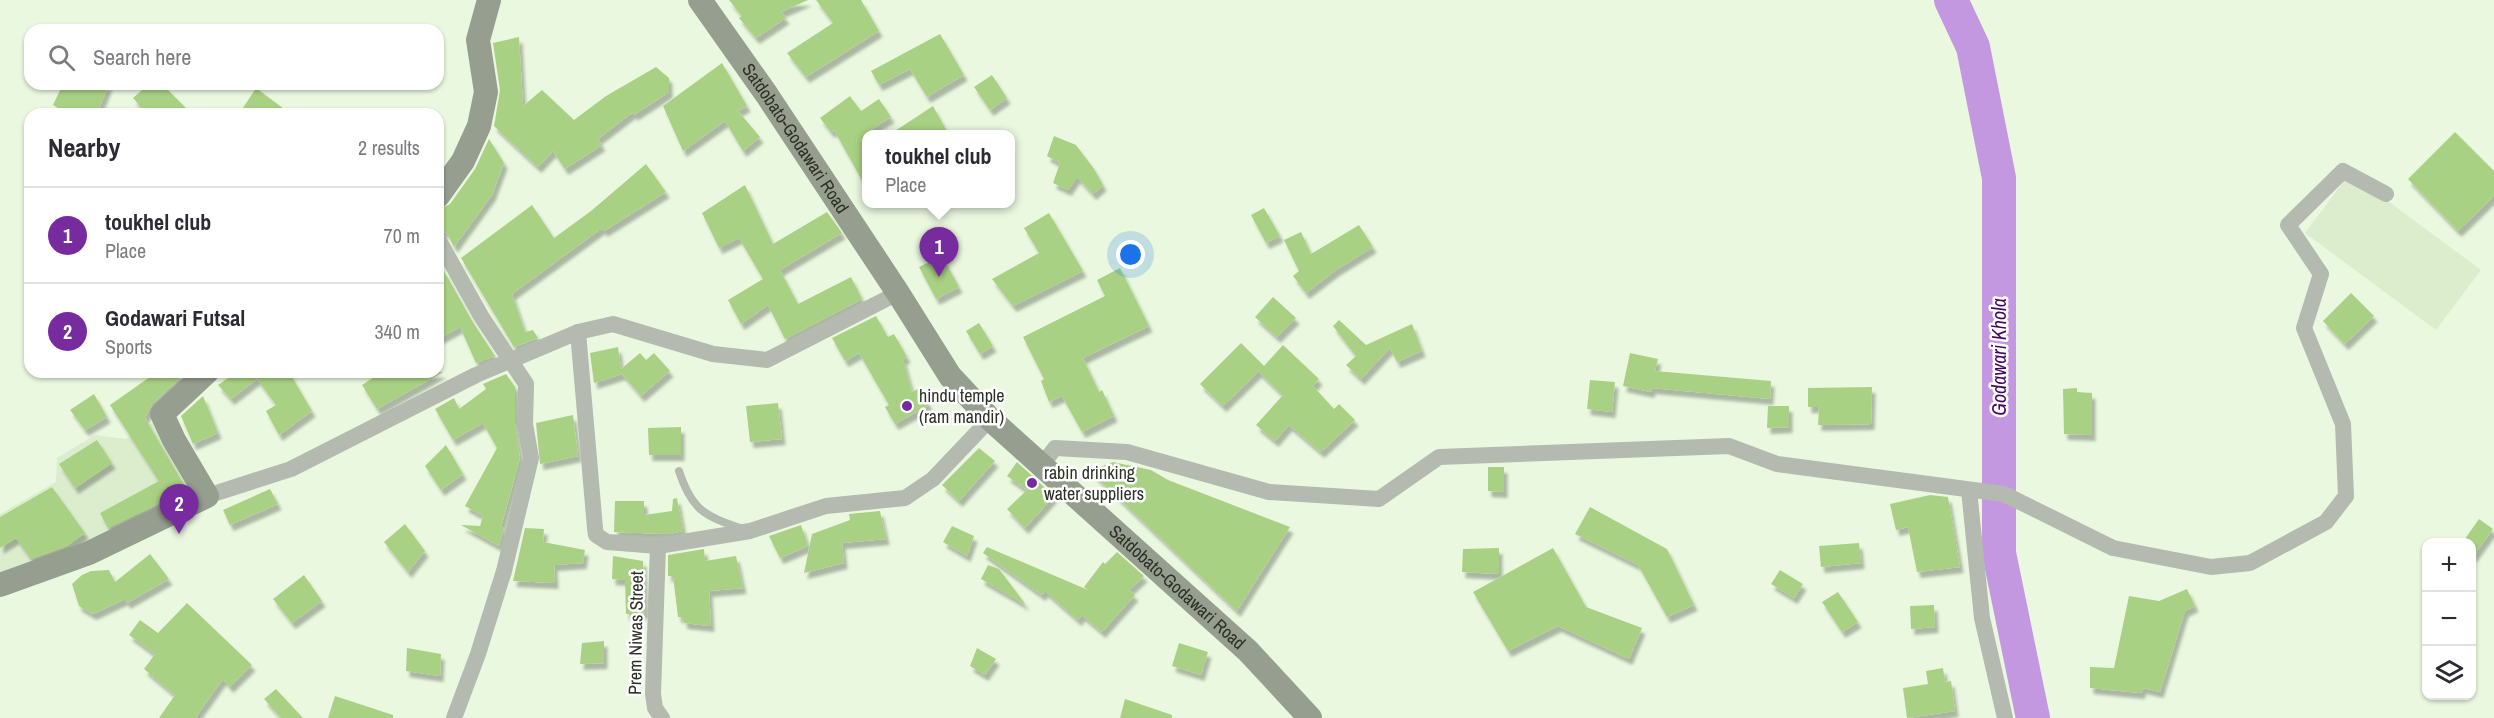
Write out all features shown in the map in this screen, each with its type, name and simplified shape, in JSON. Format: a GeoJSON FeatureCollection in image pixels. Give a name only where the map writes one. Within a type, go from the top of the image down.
{"type":"FeatureCollection","features":[{"type":"Feature","properties":{"kind":"street"},"geometry":{"type":"LineString","coordinates":[[444,188],[463,161],[479,126],[486,92],[478,40],[489,0]]}},
{"type":"Feature","properties":{"kind":"street","name":"Satdobato-Godawari Road"},"geometry":{"type":"LineString","coordinates":[[700,0],[898,293],[950,376],[990,419],[1248,651],[1310,718]]}},
{"type":"Feature","properties":{"kind":"street"},"geometry":{"type":"LineString","coordinates":[[1042,465],[1055,447],[1127,452],[1269,492],[1379,499],[1439,458],[1729,446],[1777,464],[2004,494],[2113,548],[2211,567],[2250,563],[2326,522],[2346,496],[2343,424],[2304,328],[2321,274],[2288,225],[2343,171],[2386,194]]}},
{"type":"Feature","properties":{"kind":"street"},"geometry":{"type":"LineString","coordinates":[[444,249],[526,384],[525,424],[531,458],[504,571],[478,654],[454,718]]}},
{"type":"Feature","properties":{"kind":"street"},"geometry":{"type":"LineString","coordinates":[[0,585],[89,553],[207,496],[291,469],[476,375],[578,332],[613,324],[713,354],[767,360],[898,293]]}},
{"type":"Feature","properties":{"kind":"street"},"geometry":{"type":"LineString","coordinates":[[578,332],[597,535],[607,542],[658,546],[750,531],[826,507],[905,498],[933,479],[990,419]]}},
{"type":"Feature","properties":{"kind":"street"},"geometry":{"type":"LineString","coordinates":[[201,378],[162,414],[174,440],[207,496]]}},
{"type":"Feature","properties":{"kind":"street"},"geometry":{"type":"LineString","coordinates":[[1969,490],[1983,618],[2005,718]]}},
{"type":"Feature","properties":{"kind":"street","name":"Prem Niwas Street"},"geometry":{"type":"LineString","coordinates":[[658,546],[653,694],[655,708],[662,718]]}},
{"type":"Feature","properties":{"kind":"lane"},"geometry":{"type":"LineString","coordinates":[[679,471],[685,491],[698,509],[712,518],[750,531]]}},
{"type":"Feature","properties":{"kind":"shaded area"},"geometry":{"type":"Polygon","coordinates":[[[2350,173],[2481,270],[2436,330],[2305,233],[2350,173]]]}},
{"type":"Feature","properties":{"kind":"shaded area"},"geometry":{"type":"Polygon","coordinates":[[[158,420],[198,497],[0,579],[0,514],[56,482],[57,458],[95,435],[126,439],[158,420]]]}},
{"type":"Feature","properties":{"kind":"building"},"geometry":{"type":"Polygon","coordinates":[[[729,0],[808,0],[781,12],[786,18],[756,38],[739,18],[742,16],[729,0]]]}},
{"type":"Feature","properties":{"kind":"building"},"geometry":{"type":"Polygon","coordinates":[[[816,0],[861,0],[879,31],[806,77],[787,53],[833,23],[816,0]]]}},
{"type":"Feature","properties":{"kind":"building"},"geometry":{"type":"Polygon","coordinates":[[[940,34],[964,75],[927,97],[910,69],[879,85],[871,71],[940,34]]]}},
{"type":"Feature","properties":{"kind":"building"},"geometry":{"type":"Polygon","coordinates":[[[519,37],[523,106],[542,90],[574,120],[606,96],[656,67],[669,78],[669,92],[634,115],[633,112],[598,139],[602,145],[565,169],[553,151],[538,167],[494,126],[500,90],[493,43],[519,37]]]}},
{"type":"Feature","properties":{"kind":"building"},"geometry":{"type":"Polygon","coordinates":[[[722,63],[747,106],[738,111],[760,137],[743,151],[725,121],[683,151],[663,106],[722,63]]]}},
{"type":"Feature","properties":{"kind":"building"},"geometry":{"type":"Polygon","coordinates":[[[992,75],[1007,98],[990,110],[974,87],[992,75]]]}},
{"type":"Feature","properties":{"kind":"building"},"geometry":{"type":"Polygon","coordinates":[[[60,90],[107,90],[99,108],[58,108],[53,105],[60,90]]]}},
{"type":"Feature","properties":{"kind":"building"},"geometry":{"type":"Polygon","coordinates":[[[142,90],[168,90],[186,108],[142,108],[133,98],[142,90]]]}},
{"type":"Feature","properties":{"kind":"building"},"geometry":{"type":"Polygon","coordinates":[[[255,90],[259,90],[283,108],[243,108],[255,90]]]}},
{"type":"Feature","properties":{"kind":"building"},"geometry":{"type":"Polygon","coordinates":[[[850,96],[861,111],[879,99],[891,117],[870,130],[862,130],[862,180],[834,130],[831,132],[820,118],[850,96]]]}},
{"type":"Feature","properties":{"kind":"building"},"geometry":{"type":"Polygon","coordinates":[[[933,106],[946,130],[897,130],[933,106]]]}},
{"type":"Feature","properties":{"kind":"building"},"geometry":{"type":"Polygon","coordinates":[[[2455,132],[2494,171],[2494,196],[2458,231],[2408,179],[2455,132]]]}},
{"type":"Feature","properties":{"kind":"building"},"geometry":{"type":"Polygon","coordinates":[[[1054,136],[1076,145],[1094,169],[1103,185],[1093,194],[1077,177],[1068,190],[1053,183],[1060,163],[1047,156],[1054,136]]]}},
{"type":"Feature","properties":{"kind":"building"},"geometry":{"type":"Polygon","coordinates":[[[489,139],[504,163],[492,195],[454,247],[444,232],[444,207],[450,204],[475,169],[489,139]]]}},
{"type":"Feature","properties":{"kind":"building"},"geometry":{"type":"Polygon","coordinates":[[[646,164],[666,192],[604,231],[602,228],[512,294],[525,332],[533,330],[538,338],[514,347],[461,258],[532,205],[554,238],[591,211],[646,164]]]}},
{"type":"Feature","properties":{"kind":"building"},"geometry":{"type":"Polygon","coordinates":[[[745,185],[773,244],[827,212],[842,233],[780,270],[798,304],[851,277],[862,299],[785,339],[768,305],[741,324],[728,300],[763,279],[739,238],[719,248],[702,213],[745,185]]]}},
{"type":"Feature","properties":{"kind":"building"},"geometry":{"type":"Polygon","coordinates":[[[1264,208],[1280,236],[1266,243],[1251,215],[1264,208]]]}},
{"type":"Feature","properties":{"kind":"building"},"geometry":{"type":"Polygon","coordinates":[[[1049,213],[1083,271],[1013,306],[992,279],[1039,253],[1024,228],[1049,213]]]}},
{"type":"Feature","properties":{"kind":"building"},"geometry":{"type":"Polygon","coordinates":[[[1359,225],[1373,247],[1336,270],[1306,293],[1293,276],[1299,271],[1284,240],[1301,232],[1311,254],[1359,225]]]}},
{"type":"Feature","properties":{"kind":"building"},"geometry":{"type":"Polygon","coordinates":[[[942,256],[959,287],[936,299],[919,267],[942,256]]]}},
{"type":"Feature","properties":{"kind":"building"},"geometry":{"type":"Polygon","coordinates":[[[1120,268],[1149,326],[1083,358],[1099,392],[1102,390],[1114,416],[1082,432],[1062,396],[1049,402],[1041,381],[1044,379],[1023,337],[1105,296],[1097,280],[1120,268]]]}},
{"type":"Feature","properties":{"kind":"building"},"geometry":{"type":"Polygon","coordinates":[[[444,271],[495,356],[476,363],[460,327],[444,336],[444,271]]]}},
{"type":"Feature","properties":{"kind":"building"},"geometry":{"type":"Polygon","coordinates":[[[2351,293],[2374,316],[2345,344],[2323,321],[2351,293]]]}},
{"type":"Feature","properties":{"kind":"building"},"geometry":{"type":"Polygon","coordinates":[[[1273,297],[1296,318],[1277,337],[1255,317],[1273,297]]]}},
{"type":"Feature","properties":{"kind":"building"},"geometry":{"type":"Polygon","coordinates":[[[876,316],[888,337],[894,334],[907,357],[903,359],[912,392],[920,388],[929,405],[895,424],[885,407],[889,405],[859,353],[845,361],[832,338],[876,316]]]}},
{"type":"Feature","properties":{"kind":"building"},"geometry":{"type":"Polygon","coordinates":[[[1339,320],[1366,345],[1412,324],[1422,351],[1397,362],[1390,348],[1361,379],[1346,365],[1356,356],[1333,326],[1339,320]]]}},
{"type":"Feature","properties":{"kind":"building"},"geometry":{"type":"Polygon","coordinates":[[[979,323],[993,346],[980,354],[966,331],[979,323]]]}},
{"type":"Feature","properties":{"kind":"building"},"geometry":{"type":"Polygon","coordinates":[[[1241,343],[1264,366],[1283,345],[1319,379],[1313,386],[1334,409],[1339,404],[1355,420],[1321,452],[1289,425],[1275,441],[1256,425],[1283,395],[1258,371],[1223,406],[1200,384],[1241,343]]]}},
{"type":"Feature","properties":{"kind":"building"},"geometry":{"type":"Polygon","coordinates":[[[618,347],[621,369],[640,353],[646,360],[654,353],[670,371],[641,396],[622,374],[594,383],[590,353],[618,347]]]}},
{"type":"Feature","properties":{"kind":"building"},"geometry":{"type":"Polygon","coordinates":[[[1630,353],[1658,359],[1655,371],[1771,381],[1770,399],[1652,388],[1651,392],[1623,386],[1630,353]]]}},
{"type":"Feature","properties":{"kind":"building"},"geometry":{"type":"Polygon","coordinates":[[[506,374],[515,387],[515,424],[520,458],[501,527],[504,527],[499,546],[461,525],[480,526],[483,516],[465,506],[497,448],[483,423],[453,440],[435,409],[454,398],[459,409],[486,389],[483,384],[506,374]]]}},
{"type":"Feature","properties":{"kind":"building"},"geometry":{"type":"Polygon","coordinates":[[[148,378],[180,378],[152,404],[145,418],[187,490],[108,528],[100,513],[159,481],[110,405],[148,378]]]}},
{"type":"Feature","properties":{"kind":"building"},"geometry":{"type":"Polygon","coordinates":[[[228,378],[293,378],[312,411],[279,435],[266,411],[276,405],[257,379],[231,399],[218,385],[228,378]]]}},
{"type":"Feature","properties":{"kind":"building"},"geometry":{"type":"Polygon","coordinates":[[[373,378],[432,378],[377,409],[362,385],[373,378]]]}},
{"type":"Feature","properties":{"kind":"building"},"geometry":{"type":"Polygon","coordinates":[[[1590,380],[1615,382],[1612,412],[1587,409],[1590,380]]]}},
{"type":"Feature","properties":{"kind":"building"},"geometry":{"type":"Polygon","coordinates":[[[1872,387],[1871,424],[1818,425],[1819,407],[1808,407],[1808,388],[1872,387]]]}},
{"type":"Feature","properties":{"kind":"building"},"geometry":{"type":"Polygon","coordinates":[[[2077,388],[2077,392],[2092,393],[2092,435],[2064,434],[2063,389],[2077,388]]]}},
{"type":"Feature","properties":{"kind":"building"},"geometry":{"type":"Polygon","coordinates":[[[94,394],[107,417],[85,430],[70,410],[94,394]]]}},
{"type":"Feature","properties":{"kind":"building"},"geometry":{"type":"Polygon","coordinates":[[[203,396],[218,433],[193,444],[181,416],[203,396]]]}},
{"type":"Feature","properties":{"kind":"building"},"geometry":{"type":"Polygon","coordinates":[[[778,403],[782,439],[750,442],[746,406],[778,403]]]}},
{"type":"Feature","properties":{"kind":"building"},"geometry":{"type":"Polygon","coordinates":[[[1768,406],[1789,406],[1789,427],[1767,428],[1768,406]]]}},
{"type":"Feature","properties":{"kind":"building"},"geometry":{"type":"Polygon","coordinates":[[[573,415],[578,456],[540,464],[536,423],[573,415]]]}},
{"type":"Feature","properties":{"kind":"building"},"geometry":{"type":"Polygon","coordinates":[[[681,427],[681,455],[649,455],[648,428],[681,427]]]}},
{"type":"Feature","properties":{"kind":"building"},"geometry":{"type":"Polygon","coordinates":[[[97,440],[112,463],[75,488],[59,464],[97,440]]]}},
{"type":"Feature","properties":{"kind":"building"},"geometry":{"type":"Polygon","coordinates":[[[446,445],[463,474],[441,490],[425,466],[446,445]]]}},
{"type":"Feature","properties":{"kind":"building"},"geometry":{"type":"Polygon","coordinates":[[[979,448],[995,461],[959,501],[942,485],[979,448]]]}},
{"type":"Feature","properties":{"kind":"building"},"geometry":{"type":"Polygon","coordinates":[[[1017,462],[1054,496],[1025,528],[1007,509],[1027,490],[1007,476],[1017,462]]]}},
{"type":"Feature","properties":{"kind":"building"},"geometry":{"type":"Polygon","coordinates":[[[1113,462],[1151,470],[1168,480],[1290,527],[1237,611],[1090,471],[1113,462]]]}},
{"type":"Feature","properties":{"kind":"building"},"geometry":{"type":"Polygon","coordinates":[[[1488,467],[1504,467],[1504,492],[1488,491],[1488,467]]]}},
{"type":"Feature","properties":{"kind":"building"},"geometry":{"type":"Polygon","coordinates":[[[52,487],[85,533],[67,546],[31,559],[16,538],[0,548],[0,517],[52,487]]]}},
{"type":"Feature","properties":{"kind":"building"},"geometry":{"type":"Polygon","coordinates":[[[270,489],[278,504],[230,525],[223,510],[270,489]]]}},
{"type":"Feature","properties":{"kind":"building"},"geometry":{"type":"Polygon","coordinates":[[[1930,495],[1948,497],[1960,567],[1917,572],[1908,527],[1896,530],[1890,504],[1930,495]]]}},
{"type":"Feature","properties":{"kind":"building"},"geometry":{"type":"Polygon","coordinates":[[[677,498],[683,531],[669,534],[614,532],[615,501],[644,501],[644,515],[672,511],[673,499],[677,498]]]}},
{"type":"Feature","properties":{"kind":"building"},"geometry":{"type":"Polygon","coordinates":[[[1590,507],[1667,549],[1694,605],[1667,617],[1638,565],[1575,534],[1590,507]]]}},
{"type":"Feature","properties":{"kind":"building"},"geometry":{"type":"Polygon","coordinates":[[[880,511],[886,539],[842,543],[844,563],[804,573],[812,534],[850,520],[849,514],[880,511]]]}},
{"type":"Feature","properties":{"kind":"building"},"geometry":{"type":"Polygon","coordinates":[[[2479,519],[2493,529],[2476,552],[2476,538],[2466,538],[2479,519]]]}},
{"type":"Feature","properties":{"kind":"building"},"geometry":{"type":"Polygon","coordinates":[[[405,524],[425,551],[408,572],[384,542],[405,524]]]}},
{"type":"Feature","properties":{"kind":"building"},"geometry":{"type":"Polygon","coordinates":[[[801,525],[808,546],[780,558],[769,536],[801,525]]]}},
{"type":"Feature","properties":{"kind":"building"},"geometry":{"type":"Polygon","coordinates":[[[952,526],[974,536],[967,556],[943,542],[952,526]]]}},
{"type":"Feature","properties":{"kind":"building"},"geometry":{"type":"Polygon","coordinates":[[[525,528],[544,529],[543,542],[585,550],[583,563],[554,565],[555,583],[513,581],[525,528]]]}},
{"type":"Feature","properties":{"kind":"building"},"geometry":{"type":"Polygon","coordinates":[[[1859,543],[1861,563],[1821,567],[1819,546],[1859,543]]]}},
{"type":"Feature","properties":{"kind":"building"},"geometry":{"type":"Polygon","coordinates":[[[987,547],[1088,590],[1084,587],[1103,562],[1105,564],[1117,552],[1144,576],[1129,590],[1135,595],[1102,632],[1082,615],[1078,620],[1045,591],[1042,595],[983,553],[987,547]]]}},
{"type":"Feature","properties":{"kind":"building"},"geometry":{"type":"Polygon","coordinates":[[[1499,548],[1499,574],[1462,572],[1463,549],[1499,548]]]}},
{"type":"Feature","properties":{"kind":"building"},"geometry":{"type":"Polygon","coordinates":[[[1553,548],[1586,607],[1642,628],[1629,659],[1558,626],[1508,651],[1473,592],[1553,548]]]}},
{"type":"Feature","properties":{"kind":"building"},"geometry":{"type":"Polygon","coordinates":[[[704,549],[705,561],[736,556],[743,588],[709,591],[711,626],[684,623],[683,617],[678,617],[673,576],[668,576],[668,555],[704,549]]]}},
{"type":"Feature","properties":{"kind":"building"},"geometry":{"type":"Polygon","coordinates":[[[150,554],[169,579],[127,603],[125,599],[93,614],[79,606],[72,584],[82,575],[91,571],[109,570],[115,582],[150,554]]]}},
{"type":"Feature","properties":{"kind":"building"},"geometry":{"type":"Polygon","coordinates":[[[613,556],[643,561],[645,613],[626,614],[625,580],[612,579],[613,556]]]}},
{"type":"Feature","properties":{"kind":"building"},"geometry":{"type":"Polygon","coordinates":[[[988,565],[999,569],[1026,605],[981,579],[988,565]]]}},
{"type":"Feature","properties":{"kind":"building"},"geometry":{"type":"Polygon","coordinates":[[[1780,570],[1803,584],[1794,598],[1771,584],[1780,570]]]}},
{"type":"Feature","properties":{"kind":"building"},"geometry":{"type":"Polygon","coordinates":[[[304,575],[322,601],[292,623],[273,599],[304,575]]]}},
{"type":"Feature","properties":{"kind":"building"},"geometry":{"type":"Polygon","coordinates":[[[2187,589],[2195,606],[2185,611],[2160,692],[2143,688],[2141,693],[2090,688],[2090,667],[2114,668],[2129,596],[2159,601],[2187,589]]]}},
{"type":"Feature","properties":{"kind":"building"},"geometry":{"type":"Polygon","coordinates":[[[1838,592],[1858,622],[1842,632],[1822,602],[1838,592]]]}},
{"type":"Feature","properties":{"kind":"building"},"geometry":{"type":"Polygon","coordinates":[[[187,603],[252,665],[230,687],[223,679],[195,718],[159,718],[175,695],[144,669],[155,654],[129,635],[140,620],[158,633],[187,603]]]}},
{"type":"Feature","properties":{"kind":"building"},"geometry":{"type":"Polygon","coordinates":[[[1934,605],[1935,627],[1911,629],[1910,606],[1934,605]]]}},
{"type":"Feature","properties":{"kind":"building"},"geometry":{"type":"Polygon","coordinates":[[[604,641],[604,663],[580,664],[582,643],[604,641]]]}},
{"type":"Feature","properties":{"kind":"building"},"geometry":{"type":"Polygon","coordinates":[[[1179,643],[1208,652],[1201,675],[1172,666],[1179,643]]]}},
{"type":"Feature","properties":{"kind":"building"},"geometry":{"type":"Polygon","coordinates":[[[407,648],[441,654],[440,676],[406,671],[407,648]]]}},
{"type":"Feature","properties":{"kind":"building"},"geometry":{"type":"Polygon","coordinates":[[[977,648],[996,659],[985,675],[970,666],[977,648]]]}},
{"type":"Feature","properties":{"kind":"building"},"geometry":{"type":"Polygon","coordinates":[[[1943,668],[1945,682],[1951,681],[1955,711],[1907,718],[1903,688],[1928,684],[1926,671],[1943,668]]]}},
{"type":"Feature","properties":{"kind":"building"},"geometry":{"type":"Polygon","coordinates":[[[276,689],[303,718],[281,718],[264,699],[276,689]]]}},
{"type":"Feature","properties":{"kind":"building"},"geometry":{"type":"Polygon","coordinates":[[[335,696],[393,715],[393,718],[328,718],[335,696]]]}},
{"type":"Feature","properties":{"kind":"building"},"geometry":{"type":"Polygon","coordinates":[[[1125,699],[1172,715],[1172,718],[1120,718],[1125,699]]]}},
{"type":"Feature","properties":{"kind":"waterway","name":"Godawari Khola"},"geometry":{"type":"LineString","coordinates":[[1951,0],[1973,47],[1999,178],[1999,553],[2033,718]]}},
{"type":"Feature","properties":{"kind":"place","name":"toukhel club"},"geometry":{"type":"Point","coordinates":[939,277]}},
{"type":"Feature","properties":{"kind":"place","name":"hindu temple (ram mandir)"},"geometry":{"type":"Point","coordinates":[907,406]}},
{"type":"Feature","properties":{"kind":"place","name":"rabin drinking water suppliers"},"geometry":{"type":"Point","coordinates":[1032,483]}},
{"type":"Feature","properties":{"kind":"place","name":"Godawari Futsal"},"geometry":{"type":"Point","coordinates":[179,534]}}]}
